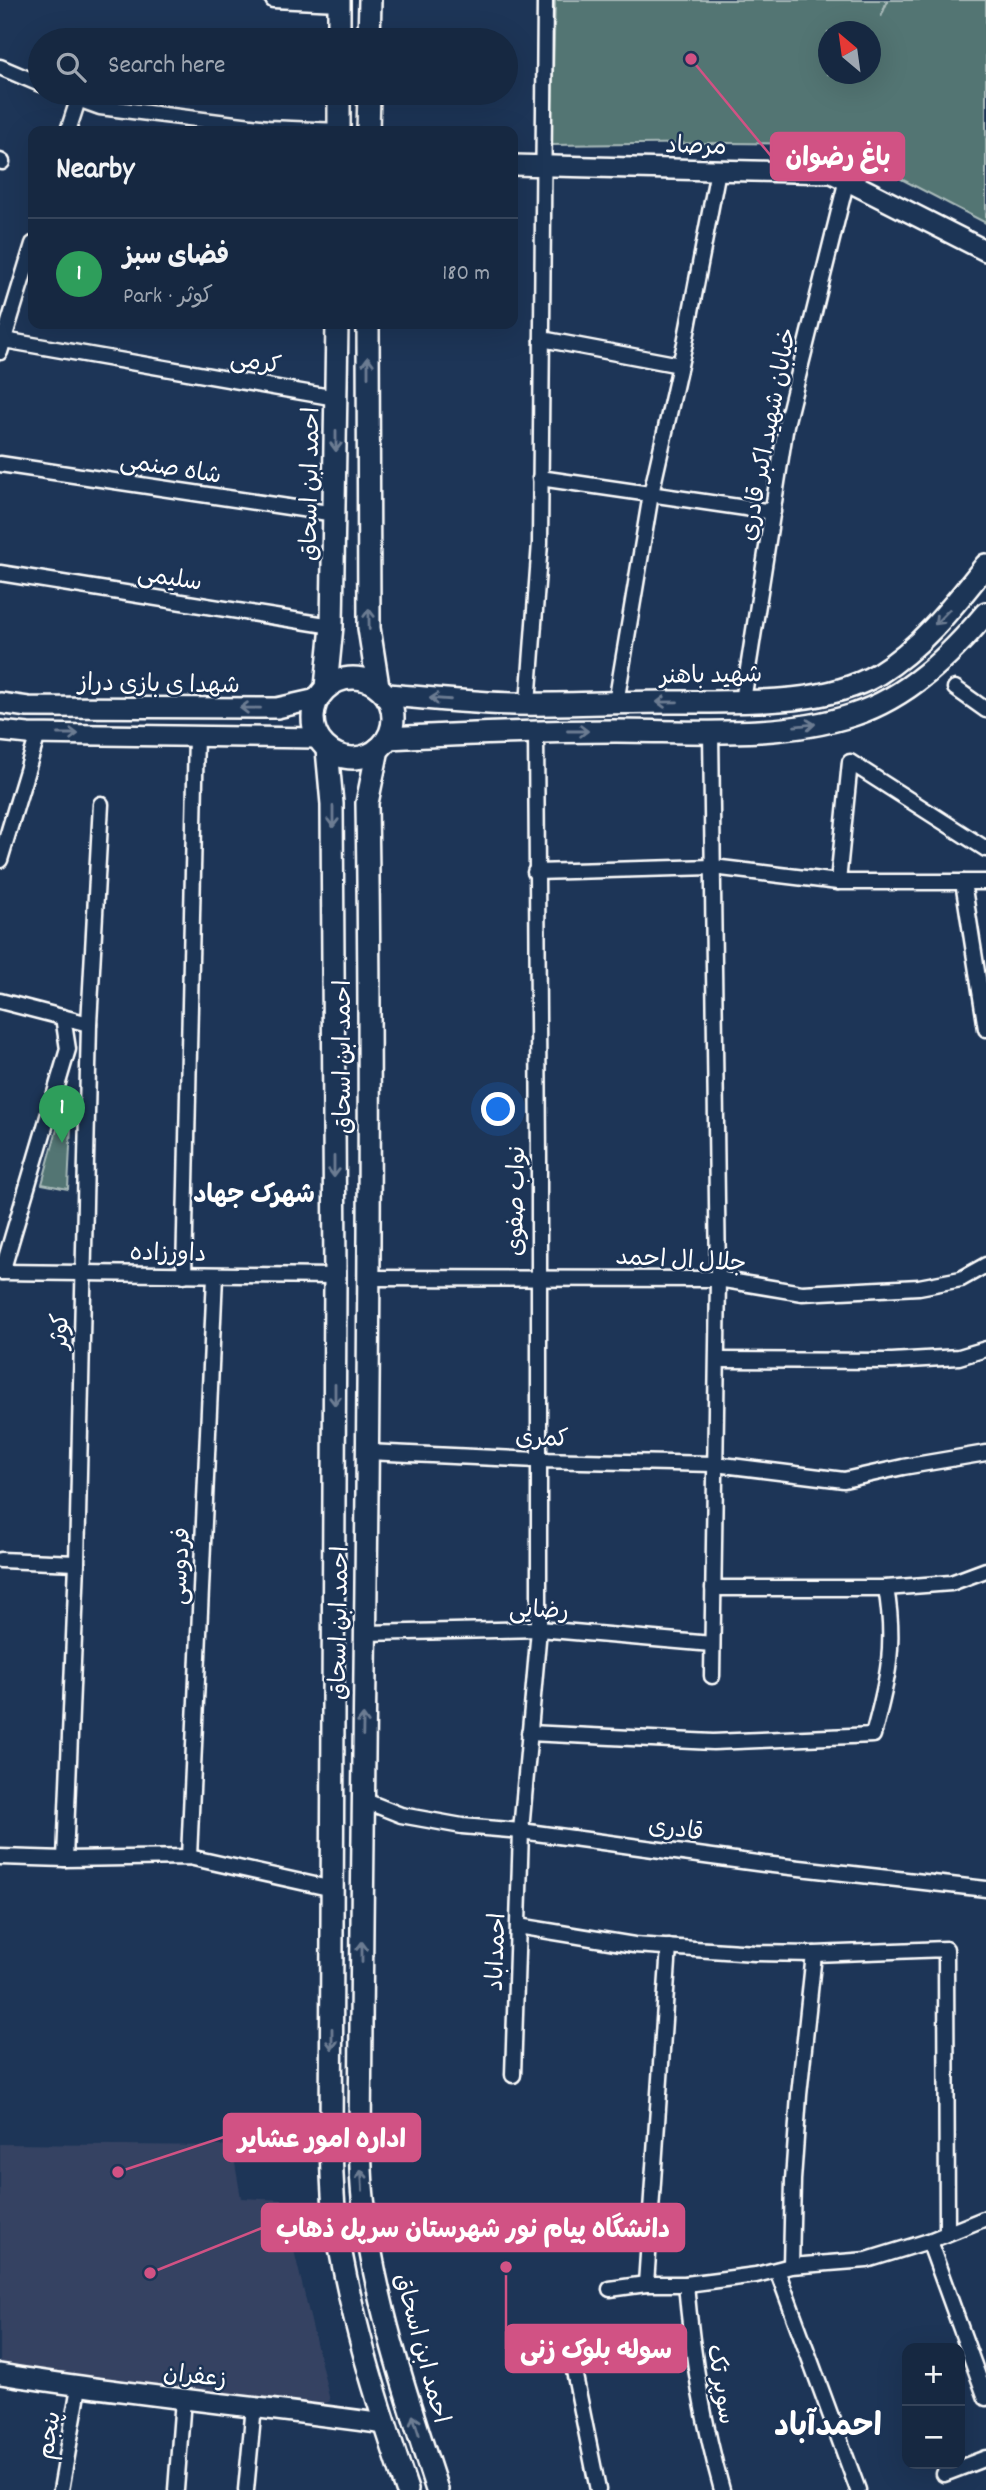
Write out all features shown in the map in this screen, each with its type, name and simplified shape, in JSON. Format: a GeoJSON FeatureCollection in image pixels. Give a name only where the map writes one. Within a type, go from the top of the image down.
{"type":"FeatureCollection","features":[{"type":"Feature","properties":{"kind":"main road"},"geometry":{"type":"LineString","coordinates":[[369,28],[370,0]]}},
{"type":"Feature","properties":{"kind":"main road"},"geometry":{"type":"LineString","coordinates":[[339,1],[339,28]]}},
{"type":"Feature","properties":{"kind":"main road"},"geometry":{"type":"LineString","coordinates":[[339,105],[339,126]]}},
{"type":"Feature","properties":{"kind":"main road"},"geometry":{"type":"LineString","coordinates":[[368,126],[369,105]]}},
{"type":"Feature","properties":{"kind":"main road","name":"احمد ابن اسحاق"},"geometry":{"type":"LineString","coordinates":[[321,693],[332,626],[337,329]]}},
{"type":"Feature","properties":{"kind":"main road"},"geometry":{"type":"LineString","coordinates":[[368,329],[369,628],[382,691],[391,705],[393,716],[383,743],[366,756],[339,756],[322,743],[313,725],[313,712],[321,693],[346,678],[358,677],[382,691]]}},
{"type":"Feature","properties":{"kind":"main road","name":"شهید باهنر"},"geometry":{"type":"LineString","coordinates":[[382,691],[528,704],[745,701],[804,697],[843,690],[877,675],[918,643],[986,565]]}},
{"type":"Feature","properties":{"kind":"main road"},"geometry":{"type":"LineString","coordinates":[[383,743],[536,731],[703,731],[814,725],[855,715],[894,697],[930,672],[986,613]]}},
{"type":"Feature","properties":{"kind":"main road"},"geometry":{"type":"LineString","coordinates":[[745,701],[740,718],[748,730]]}},
{"type":"Feature","properties":{"kind":"main road"},"geometry":{"type":"LineString","coordinates":[[699,702],[703,708],[703,731]]}},
{"type":"Feature","properties":{"kind":"main road","name":"احمد ابن اسحاق"},"geometry":{"type":"LineString","coordinates":[[322,743],[332,804],[335,1276],[331,2147],[334,2214],[349,2294],[385,2424],[407,2490]]}},
{"type":"Feature","properties":{"kind":"main road","name":"احمد ابن اسحاق"},"geometry":{"type":"LineString","coordinates":[[383,743],[367,803],[370,1358],[360,2143],[363,2206],[377,2284],[404,2389],[437,2490]]}},
{"type":"Feature","properties":{"kind":"main road"},"geometry":{"type":"LineString","coordinates":[[334,1796],[340,1810],[347,1812],[359,1809],[363,1800]]}},
{"type":"Feature","properties":{"kind":"main road"},"geometry":{"type":"LineString","coordinates":[[333,1863],[338,1855],[347,1853],[356,1854],[362,1863]]}},
{"type":"Feature","properties":{"kind":"street"},"geometry":{"type":"LineString","coordinates":[[273,0],[339,1]]}},
{"type":"Feature","properties":{"kind":"street"},"geometry":{"type":"LineString","coordinates":[[528,704],[540,543],[545,0]]}},
{"type":"Feature","properties":{"kind":"street"},"geometry":{"type":"LineString","coordinates":[[0,67],[28,79]]}},
{"type":"Feature","properties":{"kind":"street"},"geometry":{"type":"LineString","coordinates":[[70,126],[76,105]]}},
{"type":"Feature","properties":{"kind":"street"},"geometry":{"type":"LineString","coordinates":[[94,105],[252,126]]}},
{"type":"Feature","properties":{"kind":"street","name":"مرصاد"},"geometry":{"type":"LineString","coordinates":[[518,165],[832,173],[986,250]]}},
{"type":"Feature","properties":{"kind":"street"},"geometry":{"type":"LineString","coordinates":[[616,702],[651,494],[680,365],[718,170]]}},
{"type":"Feature","properties":{"kind":"street","name":"خیابان شهید اکبر قادری"},"geometry":{"type":"LineString","coordinates":[[745,701],[786,425],[847,179]]}},
{"type":"Feature","properties":{"kind":"street"},"geometry":{"type":"LineString","coordinates":[[2,346],[28,260]]}},
{"type":"Feature","properties":{"kind":"street"},"geometry":{"type":"LineString","coordinates":[[542,339],[680,365]]}},
{"type":"Feature","properties":{"kind":"street","name":"کرمی"},"geometry":{"type":"LineString","coordinates":[[2,346],[336,398]]}},
{"type":"Feature","properties":{"kind":"street","name":"شاه صنمی"},"geometry":{"type":"LineString","coordinates":[[0,464],[335,513]]}},
{"type":"Feature","properties":{"kind":"street"},"geometry":{"type":"LineString","coordinates":[[540,478],[773,512]]}},
{"type":"Feature","properties":{"kind":"street","name":"سلیمی"},"geometry":{"type":"LineString","coordinates":[[0,573],[332,626]]}},
{"type":"Feature","properties":{"kind":"street"},"geometry":{"type":"LineString","coordinates":[[956,688],[986,710]]}},
{"type":"Feature","properties":{"kind":"street","name":"شهدا ی بازی دراز"},"geometry":{"type":"LineString","coordinates":[[0,703],[28,707],[277,708],[321,693]]}},
{"type":"Feature","properties":{"kind":"street"},"geometry":{"type":"LineString","coordinates":[[0,731],[38,734],[196,735],[322,743]]}},
{"type":"Feature","properties":{"kind":"street","name":"نواب صفوی"},"geometry":{"type":"LineString","coordinates":[[529,1733],[539,1629],[540,1532],[537,1460],[539,1158],[536,731]]}},
{"type":"Feature","properties":{"kind":"street"},"geometry":{"type":"LineString","coordinates":[[703,731],[713,867],[718,1279],[712,1676]]}},
{"type":"Feature","properties":{"kind":"street"},"geometry":{"type":"LineString","coordinates":[[0,860],[38,734]]}},
{"type":"Feature","properties":{"kind":"street"},"geometry":{"type":"LineString","coordinates":[[184,1275],[196,735]]}},
{"type":"Feature","properties":{"kind":"street"},"geometry":{"type":"LineString","coordinates":[[838,881],[850,762],[986,849]]}},
{"type":"Feature","properties":{"kind":"street","name":"کوثر"},"geometry":{"type":"LineString","coordinates":[[65,1859],[77,1563],[89,1024],[101,804]]}},
{"type":"Feature","properties":{"kind":"street"},"geometry":{"type":"LineString","coordinates":[[535,872],[713,867],[838,881],[986,882]]}},
{"type":"Feature","properties":{"kind":"street"},"geometry":{"type":"LineString","coordinates":[[963,882],[986,1029]]}},
{"type":"Feature","properties":{"kind":"street"},"geometry":{"type":"LineString","coordinates":[[0,1000],[89,1024]]}},
{"type":"Feature","properties":{"kind":"street"},"geometry":{"type":"LineString","coordinates":[[1,1272],[68,1049],[63,1017]]}},
{"type":"Feature","properties":{"kind":"street","name":"جلال ال احمد"},"geometry":{"type":"LineString","coordinates":[[369,1278],[718,1279],[802,1293],[906,1288],[961,1279],[986,1265]]}},
{"type":"Feature","properties":{"kind":"street","name":"داورزاده"},"geometry":{"type":"LineString","coordinates":[[1,1272],[335,1276]]}},
{"type":"Feature","properties":{"kind":"street","name":"فردوسی"},"geometry":{"type":"LineString","coordinates":[[189,1857],[215,1276]]}},
{"type":"Feature","properties":{"kind":"street"},"geometry":{"type":"LineString","coordinates":[[718,1360],[892,1360],[959,1357],[986,1349]]}},
{"type":"Feature","properties":{"kind":"street","name":"کمری"},"geometry":{"type":"LineString","coordinates":[[367,1452],[537,1460],[715,1464],[844,1480],[903,1466],[986,1453]]}},
{"type":"Feature","properties":{"kind":"street"},"geometry":{"type":"LineString","coordinates":[[0,1560],[77,1563]]}},
{"type":"Feature","properties":{"kind":"street"},"geometry":{"type":"LineString","coordinates":[[713,1588],[886,1588],[951,1583],[986,1570]]}},
{"type":"Feature","properties":{"kind":"street"},"geometry":{"type":"LineString","coordinates":[[529,1733],[713,1742],[873,1735],[889,1673],[891,1618],[886,1588]]}},
{"type":"Feature","properties":{"kind":"street","name":"رضایی"},"geometry":{"type":"LineString","coordinates":[[365,1633],[539,1629],[712,1644]]}},
{"type":"Feature","properties":{"kind":"street","name":"احمداباد"},"geometry":{"type":"LineString","coordinates":[[513,2075],[521,1831],[529,1733]]}},
{"type":"Feature","properties":{"kind":"street","name":"قادری"},"geometry":{"type":"LineString","coordinates":[[363,1800],[401,1815],[462,1826],[986,1889]]}},
{"type":"Feature","properties":{"kind":"street"},"geometry":{"type":"LineString","coordinates":[[0,1857],[189,1857],[333,1889]]}},
{"type":"Feature","properties":{"kind":"street"},"geometry":{"type":"LineString","coordinates":[[518,1926],[634,1945],[668,1947],[814,1954],[946,1949],[947,2233]]}},
{"type":"Feature","properties":{"kind":"street"},"geometry":{"type":"LineString","coordinates":[[646,2284],[668,1947]]}},
{"type":"Feature","properties":{"kind":"street"},"geometry":{"type":"LineString","coordinates":[[814,1954],[784,2268],[858,2490]]}},
{"type":"Feature","properties":{"kind":"street"},"geometry":{"type":"LineString","coordinates":[[610,2289],[646,2284],[686,2284],[756,2275],[784,2268],[867,2260],[929,2241],[986,2218]]}},
{"type":"Feature","properties":{"kind":"street"},"geometry":{"type":"LineString","coordinates":[[929,2241],[984,2387]]}},
{"type":"Feature","properties":{"kind":"street","name":"سوپر تک"},"geometry":{"type":"LineString","coordinates":[[686,2284],[691,2344],[707,2437],[722,2490]]}},
{"type":"Feature","properties":{"kind":"street"},"geometry":{"type":"LineString","coordinates":[[572,2361],[598,2490]]}},
{"type":"Feature","properties":{"kind":"street","name":"زعفران"},"geometry":{"type":"LineString","coordinates":[[0,2374],[79,2387],[254,2406],[385,2424]]}},
{"type":"Feature","properties":{"kind":"street","name":"پنجم"},"geometry":{"type":"LineString","coordinates":[[61,2490],[79,2387]]}},
{"type":"Feature","properties":{"kind":"street"},"geometry":{"type":"LineString","coordinates":[[176,2490],[183,2399]]}},
{"type":"Feature","properties":{"kind":"street"},"geometry":{"type":"LineString","coordinates":[[246,2490],[254,2406]]}},
{"type":"Feature","properties":{"kind":"street"},"geometry":{"type":"LineString","coordinates":[[944,2474],[986,2458]]}},
{"type":"Feature","properties":{"kind":"shaded area"},"geometry":{"type":"Polygon","coordinates":[[[0,2144],[232,2146],[241,2198],[282,2200],[330,2401],[320,2407],[0,2366],[0,2144]]]}},
{"type":"Feature","properties":{"kind":"green space"},"geometry":{"type":"Polygon","coordinates":[[[555,0],[887,0],[881,17],[888,0],[986,0],[986,223],[834,144],[551,145],[555,0]]]}},
{"type":"Feature","properties":{"kind":"green space"},"geometry":{"type":"Polygon","coordinates":[[[65,1100],[72,1103],[68,1189],[42,1184],[65,1100]]]}},
{"type":"Feature","properties":{"kind":"place","name":"باغ رضوان"},"geometry":{"type":"Point","coordinates":[691,59]}},
{"type":"Feature","properties":{"kind":"place","name":"فضای سبز"},"geometry":{"type":"Point","coordinates":[62,1143]}},
{"type":"Feature","properties":{"kind":"place","name":"اداره امور عشایر"},"geometry":{"type":"Point","coordinates":[118,2172]}},
{"type":"Feature","properties":{"kind":"place","name":"سوله بلوک زنی"},"geometry":{"type":"Point","coordinates":[506,2267]}},
{"type":"Feature","properties":{"kind":"place","name":"دانشگاه پیام نور شهرستان سرپل ذهاب"},"geometry":{"type":"Point","coordinates":[150,2273]}},
{"type":"Feature","properties":{"kind":"district","name":"شهرک جهاد"},"geometry":{"type":"Point","coordinates":[254,1193]}},
{"type":"Feature","properties":{"kind":"district","name":"احمدآباد"},"geometry":{"type":"Point","coordinates":[828,2424]}}]}
